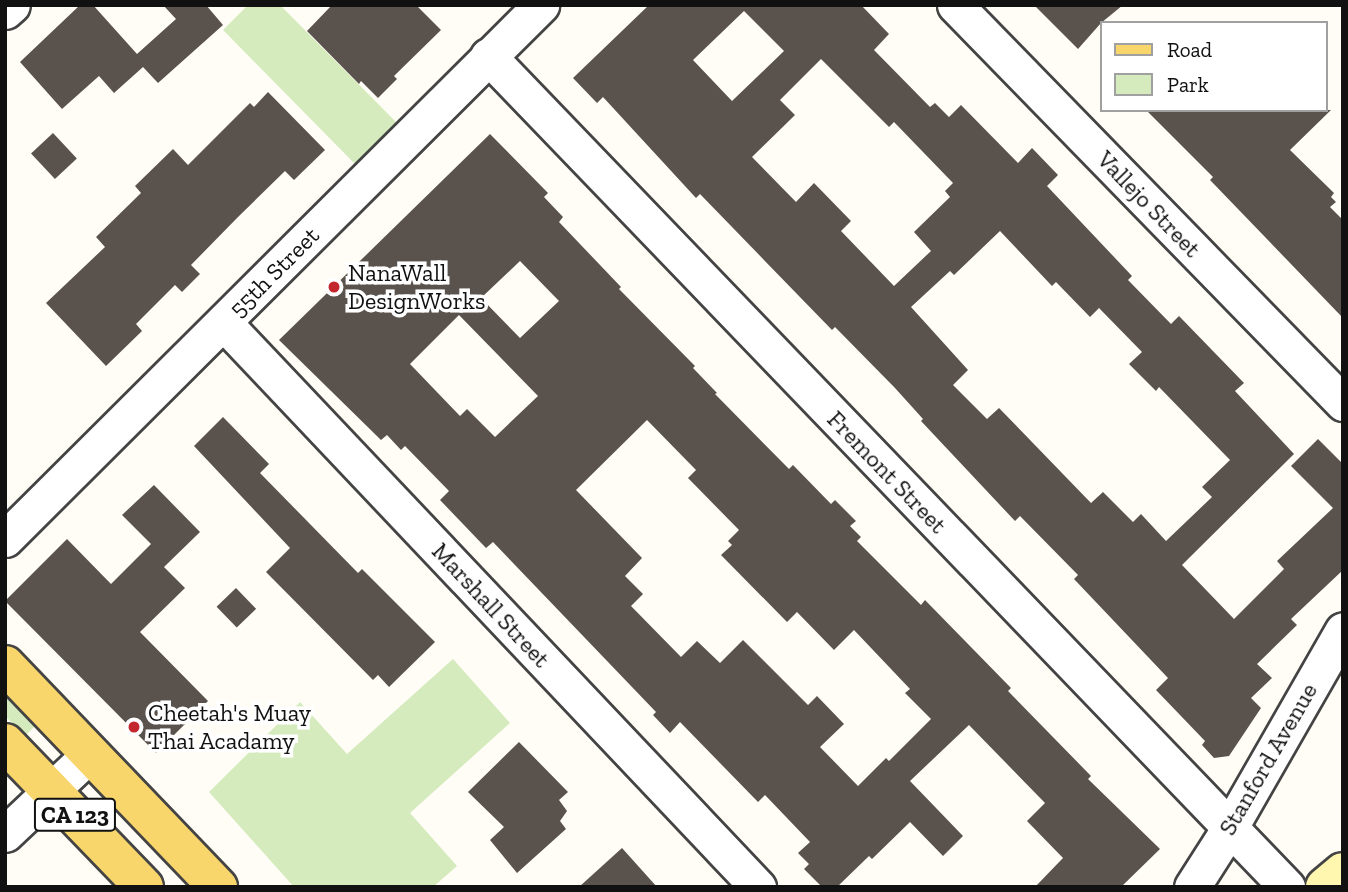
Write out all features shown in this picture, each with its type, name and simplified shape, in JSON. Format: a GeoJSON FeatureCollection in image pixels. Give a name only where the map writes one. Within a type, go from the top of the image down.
{"type":"FeatureCollection","features":[{"type":"Feature","properties":{"kind":"main road","name":"CA 123"},"geometry":{"type":"LineString","coordinates":[[5,665],[218,887]]}},
{"type":"Feature","properties":{"kind":"main road","name":"CA 123"},"geometry":{"type":"LineString","coordinates":[[5,743],[144,887]]}},
{"type":"Feature","properties":{"kind":"main road"},"geometry":{"type":"LineString","coordinates":[[1325,887],[1343,872]]}},
{"type":"Feature","properties":{"kind":"street"},"geometry":{"type":"LineString","coordinates":[[5,11],[12,5]]}},
{"type":"Feature","properties":{"kind":"street","name":"55th Street"},"geometry":{"type":"LineString","coordinates":[[5,538],[541,5]]}},
{"type":"Feature","properties":{"kind":"street","name":"Vallejo Street"},"geometry":{"type":"LineString","coordinates":[[955,5],[1343,403]]}},
{"type":"Feature","properties":{"kind":"street","name":"Fremont Street"},"geometry":{"type":"LineString","coordinates":[[488,56],[1287,887]]}},
{"type":"Feature","properties":{"kind":"street","name":"Marshall Street"},"geometry":{"type":"LineString","coordinates":[[224,323],[758,887]]}},
{"type":"Feature","properties":{"kind":"street","name":"Stanford Avenue"},"geometry":{"type":"LineString","coordinates":[[1192,887],[1229,829],[1343,630]]}},
{"type":"Feature","properties":{"kind":"street"},"geometry":{"type":"LineString","coordinates":[[5,834],[90,754]]}},
{"type":"Feature","properties":{"kind":"green space"},"geometry":{"type":"Polygon","coordinates":[[[248,5],[280,5],[397,123],[355,164],[223,30],[248,5]]]}},
{"type":"Feature","properties":{"kind":"green space"},"geometry":{"type":"Polygon","coordinates":[[[453,659],[510,723],[410,813],[457,866],[433,887],[294,887],[209,792],[300,702],[347,754],[453,659]]]}},
{"type":"Feature","properties":{"kind":"green space"},"geometry":{"type":"Polygon","coordinates":[[[5,688],[39,722],[25,736],[5,716],[5,688]]]}},
{"type":"Feature","properties":{"kind":"building"},"geometry":{"type":"Polygon","coordinates":[[[80,5],[93,5],[137,54],[176,19],[163,5],[206,5],[223,25],[158,83],[143,67],[114,93],[99,76],[62,109],[20,62],[80,5]]]}},
{"type":"Feature","properties":{"kind":"building"},"geometry":{"type":"Polygon","coordinates":[[[332,5],[416,5],[441,30],[394,76],[397,79],[378,98],[361,81],[359,84],[307,31],[332,5]]]}},
{"type":"Feature","properties":{"kind":"building"},"geometry":{"type":"Polygon","coordinates":[[[649,5],[861,5],[889,34],[874,50],[930,107],[935,103],[949,117],[961,105],[1018,163],[1032,148],[1058,175],[1047,186],[1132,276],[1128,280],[1171,324],[1179,316],[1244,383],[1235,391],[1294,454],[1182,565],[1234,619],[1284,569],[1277,561],[1333,508],[1291,466],[1318,439],[1343,464],[1343,570],[1291,619],[1297,625],[1257,664],[1272,678],[1251,698],[1261,708],[1229,756],[1214,758],[1202,745],[1205,741],[1156,690],[1168,678],[1074,579],[1078,575],[1020,516],[1015,521],[921,421],[923,419],[895,388],[835,327],[832,330],[700,194],[696,198],[603,97],[597,103],[573,78],[649,5]],[[744,11],[693,60],[732,101],[784,51],[744,11]],[[821,59],[780,100],[795,115],[752,157],[796,202],[814,183],[851,221],[841,231],[894,286],[931,251],[914,232],[950,197],[945,191],[953,183],[894,122],[889,127],[821,59]],[[1000,231],[954,275],[950,271],[911,307],[968,370],[953,385],[987,419],[999,408],[1091,503],[1103,492],[1133,522],[1141,514],[1166,541],[1212,497],[1202,487],[1230,460],[1159,387],[1156,391],[1129,364],[1142,352],[1099,308],[1090,317],[1056,282],[1052,286],[1000,231]]]}},
{"type":"Feature","properties":{"kind":"building"},"geometry":{"type":"Polygon","coordinates":[[[1034,5],[1123,5],[1100,21],[1078,49],[1034,5]]]}},
{"type":"Feature","properties":{"kind":"building"},"geometry":{"type":"Polygon","coordinates":[[[268,92],[325,150],[294,180],[285,171],[238,217],[191,265],[200,274],[182,292],[175,285],[136,324],[142,331],[106,366],[46,303],[105,247],[96,237],[141,193],[135,186],[173,149],[188,165],[250,103],[254,107],[268,92]]]}},
{"type":"Feature","properties":{"kind":"building"},"geometry":{"type":"Polygon","coordinates":[[[1331,110],[1290,150],[1334,193],[1331,197],[1336,202],[1330,207],[1343,220],[1343,318],[1210,180],[1213,177],[1148,112],[1331,110]]]}},
{"type":"Feature","properties":{"kind":"building"},"geometry":{"type":"Polygon","coordinates":[[[53,133],[77,159],[55,179],[31,153],[53,133]]]}},
{"type":"Feature","properties":{"kind":"building"},"geometry":{"type":"Polygon","coordinates":[[[490,134],[548,193],[544,197],[563,217],[559,222],[621,287],[619,289],[695,366],[693,368],[717,393],[715,394],[789,469],[793,465],[831,504],[835,500],[856,521],[850,526],[861,537],[857,541],[921,605],[925,600],[1011,688],[1008,691],[1091,776],[1088,779],[1160,849],[1121,887],[1035,887],[1063,858],[1027,821],[1045,803],[969,725],[910,781],[963,836],[943,856],[910,822],[872,859],[869,856],[837,887],[822,887],[804,869],[809,864],[798,853],[810,842],[765,795],[758,802],[680,722],[670,733],[653,715],[656,712],[493,542],[486,548],[440,500],[449,491],[405,446],[401,450],[387,435],[381,440],[279,340],[490,134]],[[520,261],[481,298],[520,338],[559,301],[520,261]],[[459,315],[410,364],[460,416],[467,409],[495,437],[538,396],[459,315]],[[647,420],[576,490],[642,558],[625,576],[643,594],[631,606],[681,657],[697,641],[720,663],[743,640],[808,705],[817,696],[844,724],[820,747],[858,786],[886,758],[889,761],[931,719],[905,693],[910,689],[854,630],[834,650],[797,612],[787,622],[721,555],[732,545],[728,541],[739,530],[688,478],[696,470],[647,420]]]}},
{"type":"Feature","properties":{"kind":"building"},"geometry":{"type":"Polygon","coordinates":[[[223,417],[269,464],[260,473],[358,573],[362,569],[435,642],[389,687],[378,675],[373,680],[266,572],[290,548],[194,446],[223,417]]]}},
{"type":"Feature","properties":{"kind":"building"},"geometry":{"type":"Polygon","coordinates":[[[154,485],[200,532],[164,567],[185,588],[140,632],[208,701],[156,753],[5,601],[67,539],[111,584],[151,544],[122,515],[154,485]]]}},
{"type":"Feature","properties":{"kind":"building"},"geometry":{"type":"Polygon","coordinates":[[[236,588],[256,609],[237,628],[217,607],[236,588]]]}},
{"type":"Feature","properties":{"kind":"building"},"geometry":{"type":"Polygon","coordinates":[[[519,742],[568,792],[559,800],[567,811],[560,821],[566,829],[517,873],[490,840],[504,827],[468,792],[519,742]]]}},
{"type":"Feature","properties":{"kind":"building"},"geometry":{"type":"Polygon","coordinates":[[[622,848],[657,887],[579,887],[622,848]]]}},
{"type":"Feature","properties":{"kind":"place","name":"NanaWall DesignWorks"},"geometry":{"type":"Point","coordinates":[334,287]}},
{"type":"Feature","properties":{"kind":"place","name":"Cheetah's Muay Thai Acadamy"},"geometry":{"type":"Point","coordinates":[134,727]}}]}
